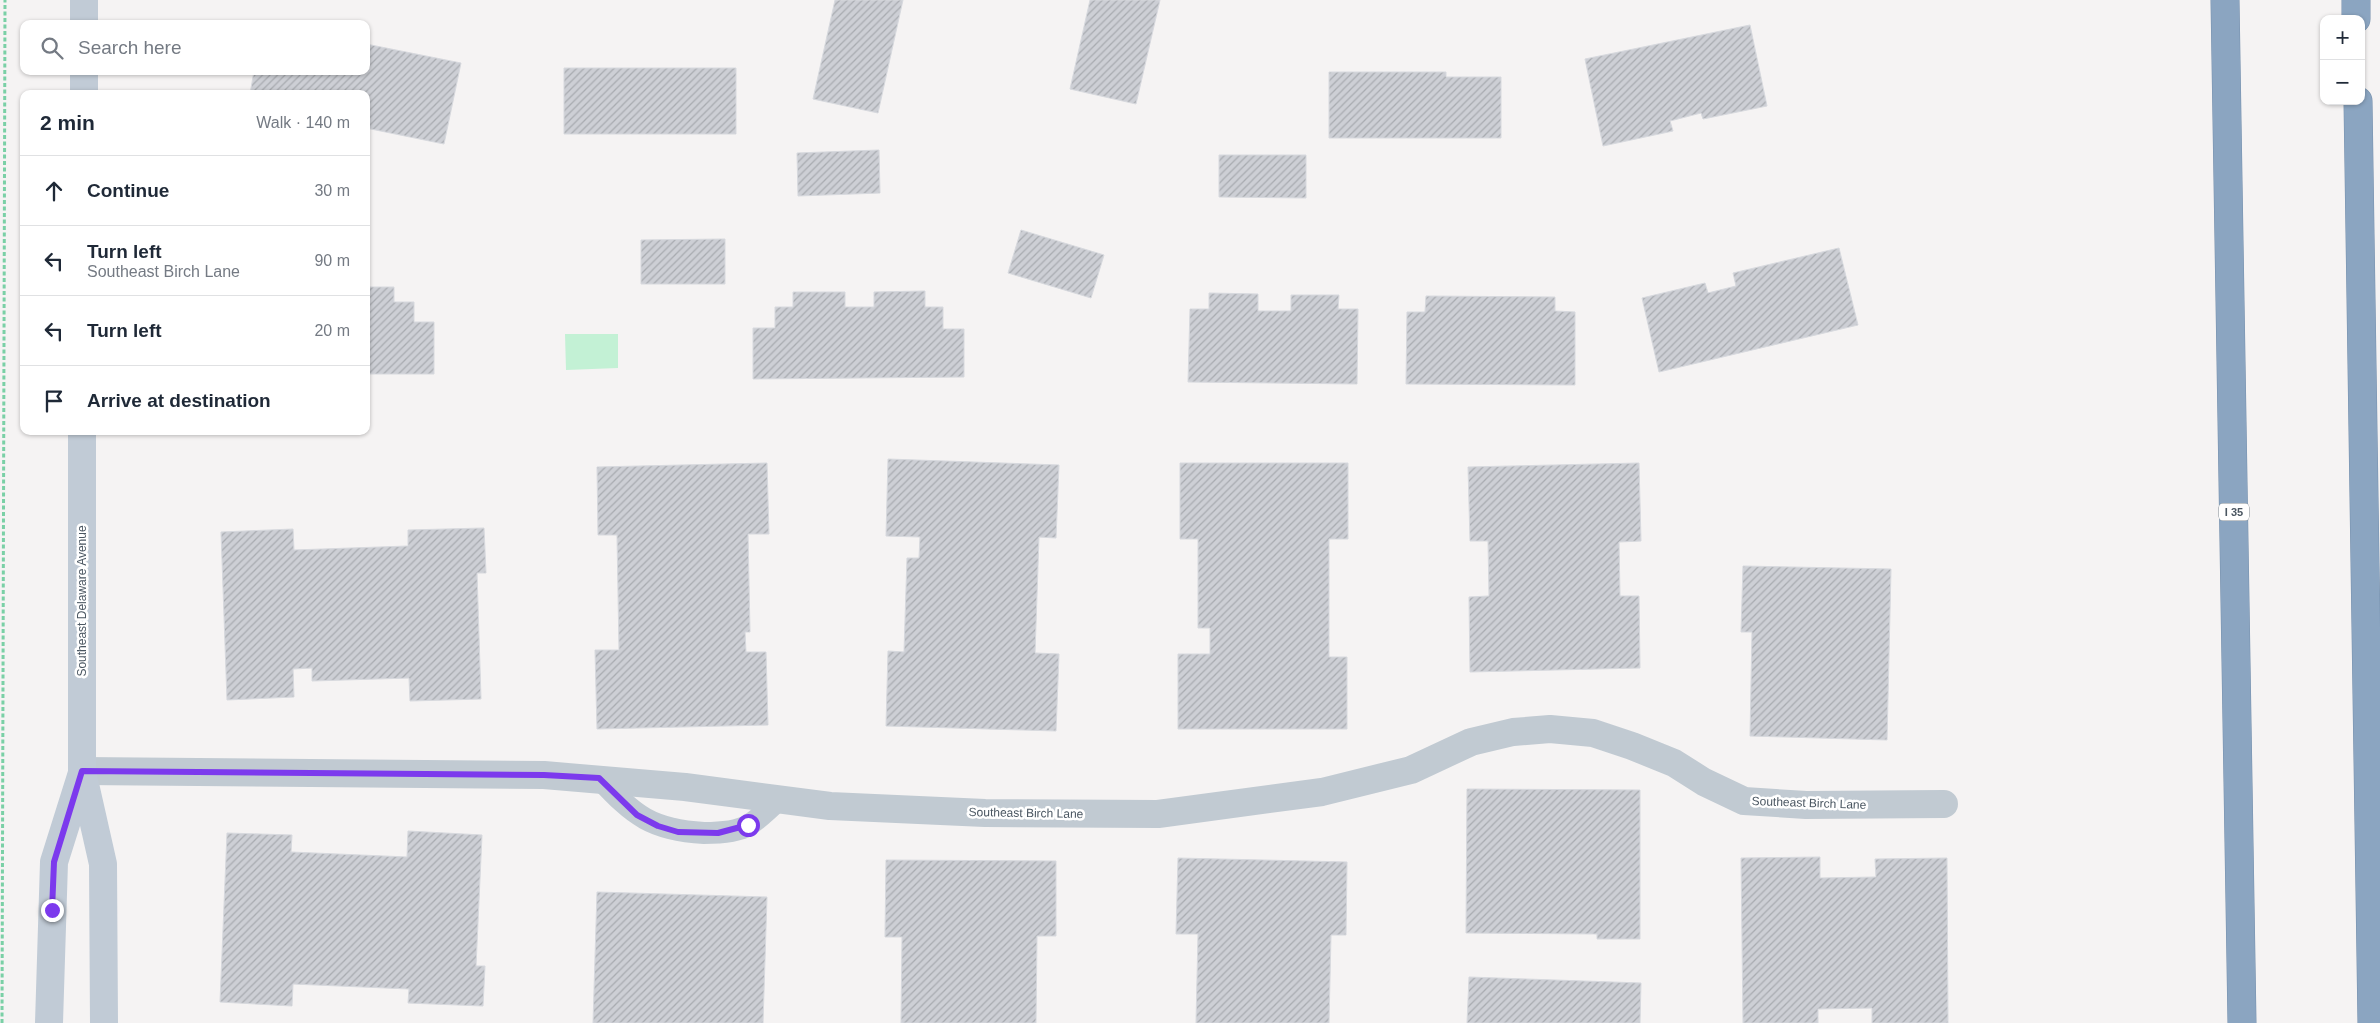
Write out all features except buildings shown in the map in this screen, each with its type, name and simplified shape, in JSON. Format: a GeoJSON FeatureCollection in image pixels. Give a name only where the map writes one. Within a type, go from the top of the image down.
{"type":"FeatureCollection","features":[{"type":"Feature","properties":{"kind":"highway","name":"I 35"},"geometry":{"type":"LineString","coordinates":[[2225,0],[2242,1023]]}},
{"type":"Feature","properties":{"kind":"highway"},"geometry":{"type":"LineString","coordinates":[[2356,0],[2356,15]]}},
{"type":"Feature","properties":{"kind":"highway"},"geometry":{"type":"LineString","coordinates":[[2358,105],[2372,1023]]}},
{"type":"Feature","properties":{"kind":"main road"},"geometry":{"type":"LineString","coordinates":[[84,0],[84,20]]}},
{"type":"Feature","properties":{"kind":"main road"},"geometry":{"type":"LineString","coordinates":[[84,75],[84,90]]}},
{"type":"Feature","properties":{"kind":"main road","name":"Southeast Delaware Avenue"},"geometry":{"type":"LineString","coordinates":[[82,435],[82,771],[103,864],[104,1023]]}},
{"type":"Feature","properties":{"kind":"main road","name":"Southeast Delaware Avenue"},"geometry":{"type":"LineString","coordinates":[[49,1023],[54,862],[82,771]]}},
{"type":"Feature","properties":{"kind":"street","name":"Southeast Birch Lane"},"geometry":{"type":"LineString","coordinates":[[82,771],[544,775],[599,778],[830,806],[985,813],[1158,814],[1322,792],[1410,770],[1471,742],[1514,732],[1550,729],[1593,733],[1632,746],[1674,763],[1704,782],[1744,801],[1806,805],[1944,804]]}},
{"type":"Feature","properties":{"kind":"lane"},"geometry":{"type":"LineString","coordinates":[[599,778],[637,815],[658,826],[678,832],[718,833],[748,825],[779,800]]}},
{"type":"Feature","properties":{"kind":"path"},"geometry":{"type":"LineString","coordinates":[[2,1023],[5,0]]}},
{"type":"Feature","properties":{"kind":"green space"},"geometry":{"type":"Polygon","coordinates":[[[565,334],[618,334],[618,368],[566,370],[565,334]]]}},
{"type":"Feature","properties":{"kind":"route"},"geometry":{"type":"LineString","coordinates":[[52,910],[54,862],[82,771],[544,775],[599,778],[617,798],[637,815],[658,826],[678,832],[718,833],[748,825]]}}]}
